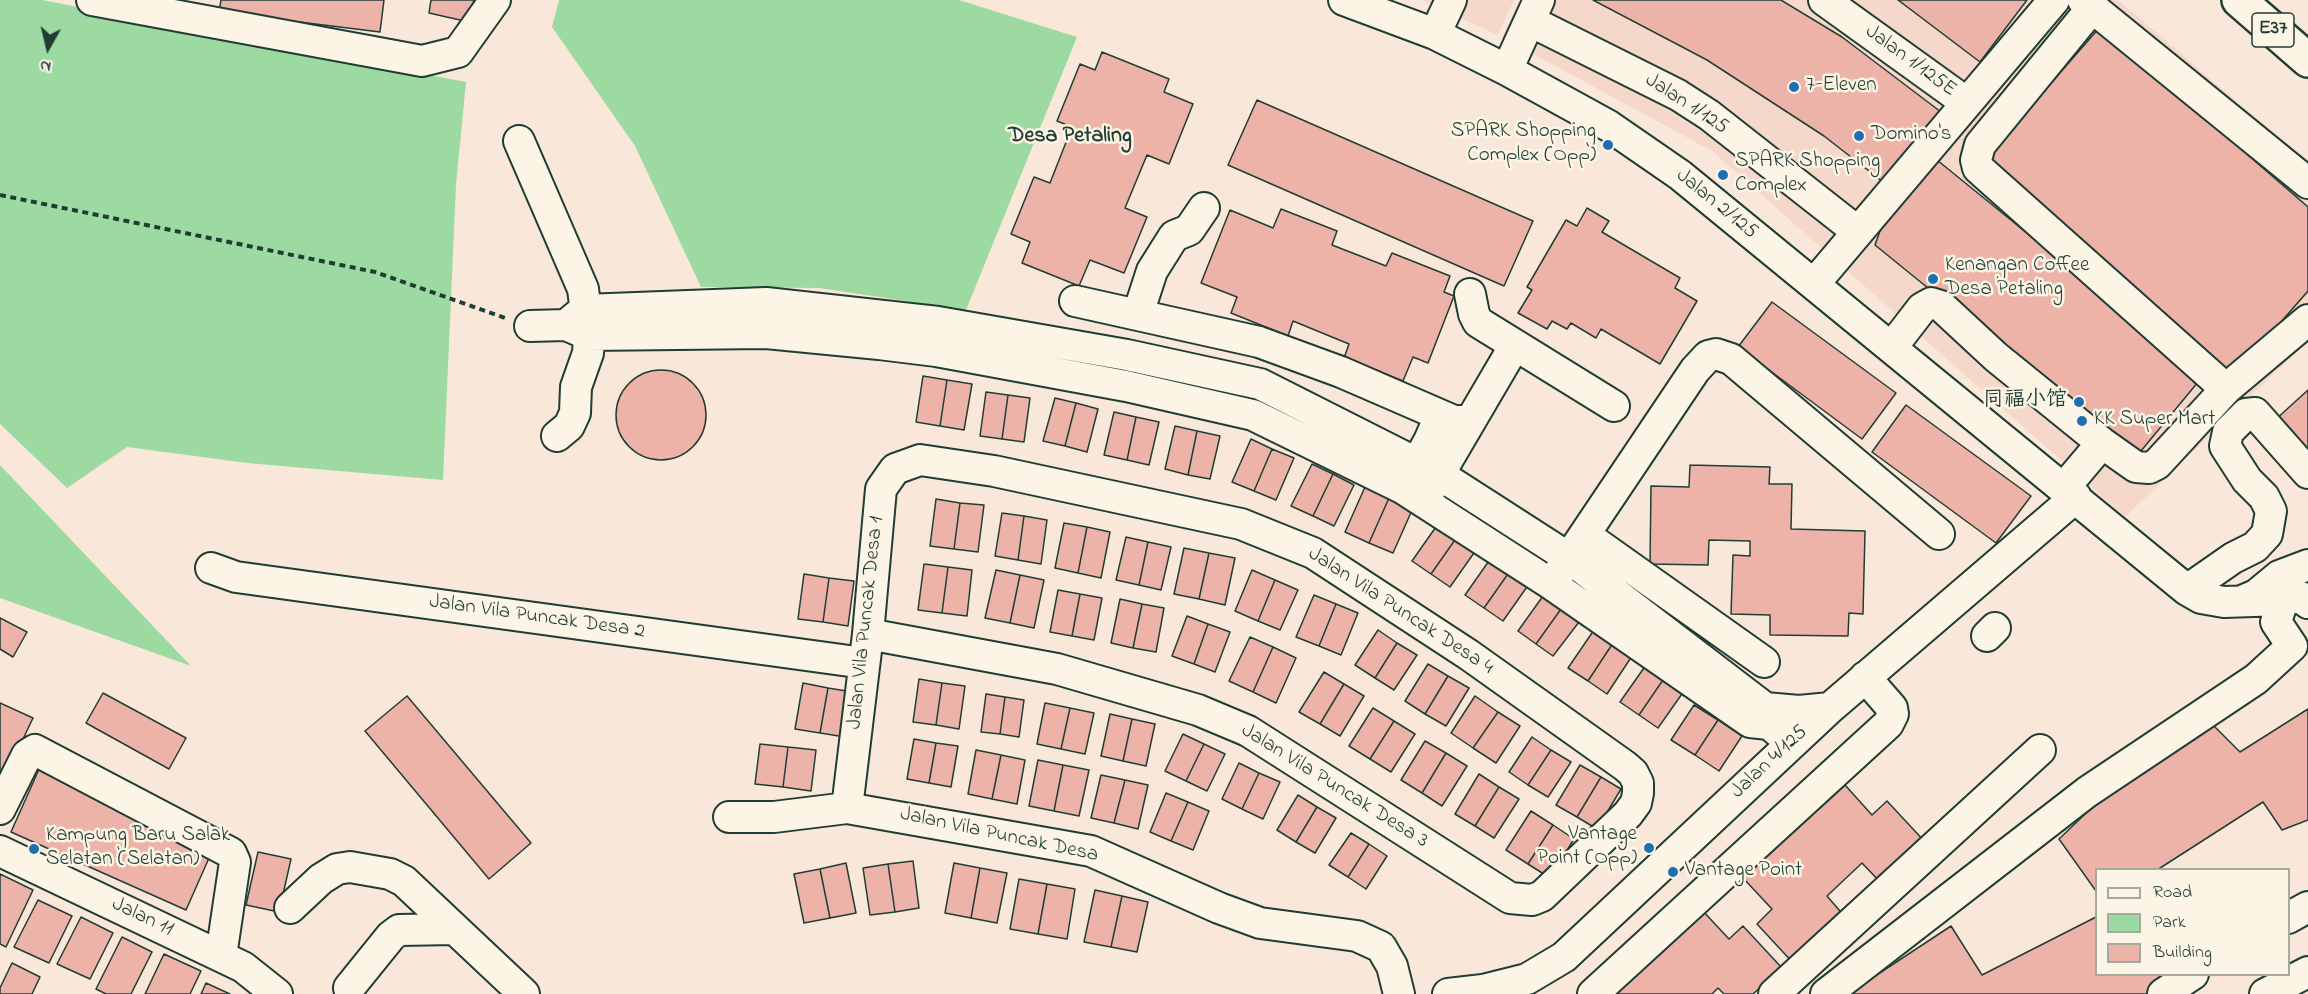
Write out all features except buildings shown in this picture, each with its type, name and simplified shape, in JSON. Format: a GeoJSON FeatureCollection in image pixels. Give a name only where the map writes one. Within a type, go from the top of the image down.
{"type":"FeatureCollection","features":[{"type":"Feature","properties":{"kind":"highway","name":"E37"},"geometry":{"type":"LineString","coordinates":[[2239,0],[2308,60]]}},
{"type":"Feature","properties":{"kind":"street"},"geometry":{"type":"LineString","coordinates":[[92,0],[199,10],[422,61],[458,52],[495,0]]}},
{"type":"Feature","properties":{"kind":"street","name":"Jalan 2/125"},"geometry":{"type":"LineString","coordinates":[[1344,0],[1428,31],[1507,70],[1609,126],[1680,175],[2187,590]]}},
{"type":"Feature","properties":{"kind":"street"},"geometry":{"type":"LineString","coordinates":[[1401,0],[1428,31],[1451,0]]}},
{"type":"Feature","properties":{"kind":"street","name":"Jalan 1/125E"},"geometry":{"type":"LineString","coordinates":[[1824,0],[1967,103]]}},
{"type":"Feature","properties":{"kind":"street"},"geometry":{"type":"LineString","coordinates":[[1814,284],[2054,0]]}},
{"type":"Feature","properties":{"kind":"street"},"geometry":{"type":"LineString","coordinates":[[2226,389],[1978,168],[1976,160],[1980,145],[2087,4],[2308,183]]}},
{"type":"Feature","properties":{"kind":"street"},"geometry":{"type":"LineString","coordinates":[[1507,70],[1534,10]]}},
{"type":"Feature","properties":{"kind":"street","name":"Jalan 1/125"},"geometry":{"type":"LineString","coordinates":[[1534,10],[1709,115],[1858,232]]}},
{"type":"Feature","properties":{"kind":"street"},"geometry":{"type":"LineString","coordinates":[[519,141],[583,290],[580,324],[588,353],[576,387],[575,413],[569,426],[556,435]]}},
{"type":"Feature","properties":{"kind":"street"},"geometry":{"type":"LineString","coordinates":[[1138,314],[1152,271],[1163,253],[1174,236],[1189,230],[1204,208]]}},
{"type":"Feature","properties":{"kind":"street"},"geometry":{"type":"LineString","coordinates":[[1470,294],[1478,322],[1614,406]]}},
{"type":"Feature","properties":{"kind":"street"},"geometry":{"type":"LineString","coordinates":[[1075,301],[1259,342],[1341,372],[1440,416],[1457,422],[1470,422]]}},
{"type":"Feature","properties":{"kind":"street"},"geometry":{"type":"LineString","coordinates":[[530,326],[580,324],[766,303],[939,321],[1127,355],[1260,384],[1429,468],[1577,547],[1764,662]]}},
{"type":"Feature","properties":{"kind":"street"},"geometry":{"type":"LineString","coordinates":[[1892,347],[1922,308],[1931,303],[1941,306],[1996,357],[2102,443],[2136,466],[2149,468],[2157,464],[2226,389],[2308,320]]}},
{"type":"Feature","properties":{"kind":"street"},"geometry":{"type":"LineString","coordinates":[[936,351],[939,321]]}},
{"type":"Feature","properties":{"kind":"street"},"geometry":{"type":"LineString","coordinates":[[580,324],[766,333],[936,351],[1126,386],[1253,415],[1413,494],[1761,718],[1830,708]]}},
{"type":"Feature","properties":{"kind":"street"},"geometry":{"type":"LineString","coordinates":[[1413,494],[1429,468],[1470,422],[1515,345]]}},
{"type":"Feature","properties":{"kind":"street"},"geometry":{"type":"LineString","coordinates":[[1551,584],[1695,370],[1708,357],[1716,354],[1731,359],[1939,534]]}},
{"type":"Feature","properties":{"kind":"street"},"geometry":{"type":"LineString","coordinates":[[2296,602],[2240,602],[2201,598],[2187,590],[2233,558],[2255,546],[2267,534],[2271,512],[2264,496],[2247,480],[2225,446],[2228,432],[2246,414],[2255,413],[2308,473]]}},
{"type":"Feature","properties":{"kind":"street"},"geometry":{"type":"LineString","coordinates":[[1429,468],[1440,416]]}},
{"type":"Feature","properties":{"kind":"street","name":"Jalan 4/125"},"geometry":{"type":"LineString","coordinates":[[1449,994],[1483,990],[1527,980],[1564,957],[1792,742],[2070,493],[2102,443]]}},
{"type":"Feature","properties":{"kind":"street","name":"Jalan Vila Puncak Desa 1"},"geometry":{"type":"LineString","coordinates":[[847,808],[868,634],[881,489],[895,469],[920,460]]}},
{"type":"Feature","properties":{"kind":"street","name":"Jalan Vila Puncak Desa 4"},"geometry":{"type":"LineString","coordinates":[[920,460],[994,471],[1229,521],[1313,553],[1515,687],[1633,773],[1638,783],[1636,803],[1628,814],[1542,896],[1532,900],[1510,898]]}},
{"type":"Feature","properties":{"kind":"street"},"geometry":{"type":"LineString","coordinates":[[1577,547],[1761,718],[1792,742]]}},
{"type":"Feature","properties":{"kind":"street"},"geometry":{"type":"LineString","coordinates":[[2240,602],[2256,594],[2279,576],[2308,565]]}},
{"type":"Feature","properties":{"kind":"street","name":"Jalan Vila Puncak Desa 2"},"geometry":{"type":"LineString","coordinates":[[210,568],[236,577],[864,663]]}},
{"type":"Feature","properties":{"kind":"street"},"geometry":{"type":"LineString","coordinates":[[1826,994],[2087,792],[2256,679],[2292,646],[2276,622],[2296,602]]}},
{"type":"Feature","properties":{"kind":"street","name":"Jalan Vila Puncak Desa 3"},"geometry":{"type":"LineString","coordinates":[[868,634],[1058,669],[1198,710],[1248,731],[1510,898]]}},
{"type":"Feature","properties":{"kind":"street"},"geometry":{"type":"LineString","coordinates":[[1593,994],[1888,724],[1893,714],[1892,708],[1865,677]]}},
{"type":"Feature","properties":{"kind":"street"},"geometry":{"type":"LineString","coordinates":[[1750,782],[1755,767],[1755,751],[1761,718]]}},
{"type":"Feature","properties":{"kind":"street"},"geometry":{"type":"LineString","coordinates":[[0,809],[27,755],[35,750],[231,853],[235,862],[221,956]]}},
{"type":"Feature","properties":{"kind":"street"},"geometry":{"type":"LineString","coordinates":[[1774,994],[2040,750]]}},
{"type":"Feature","properties":{"kind":"street","name":"Jalan Vila Puncak Desa"},"geometry":{"type":"LineString","coordinates":[[729,817],[774,817],[847,808],[1091,851],[1219,908],[1260,923],[1358,936],[1381,947],[1392,966],[1399,994]]}},
{"type":"Feature","properties":{"kind":"street","name":"Jalan 11"},"geometry":{"type":"LineString","coordinates":[[0,851],[243,967],[277,994]]}},
{"type":"Feature","properties":{"kind":"street"},"geometry":{"type":"LineString","coordinates":[[291,908],[321,879],[338,869],[350,867],[390,873],[456,929],[524,994]]}},
{"type":"Feature","properties":{"kind":"street"},"geometry":{"type":"LineString","coordinates":[[2290,917],[2308,907]]}},
{"type":"Feature","properties":{"kind":"street"},"geometry":{"type":"LineString","coordinates":[[349,988],[391,936],[399,930],[410,928],[456,929]]}},
{"type":"Feature","properties":{"kind":"street"},"geometry":{"type":"LineString","coordinates":[[2265,994],[2308,972]]}},
{"type":"Feature","properties":{"kind":"path"},"geometry":{"type":"LineString","coordinates":[[0,195],[375,272],[530,326]]}},
{"type":"Feature","properties":{"kind":"shaded area"},"geometry":{"type":"Polygon","coordinates":[[[1421,0],[1514,0],[1498,35],[1421,0]]]}},
{"type":"Feature","properties":{"kind":"shaded area"},"geometry":{"type":"Polygon","coordinates":[[[1520,0],[2118,0],[2308,162],[2308,341],[2125,517],[1712,151],[1502,37],[1520,0]]]}},
{"type":"Feature","properties":{"kind":"green space"},"geometry":{"type":"Polygon","coordinates":[[[0,0],[42,0],[466,82],[456,185],[443,480],[247,463],[127,447],[67,488],[0,424],[0,0]]]}},
{"type":"Feature","properties":{"kind":"green space"},"geometry":{"type":"Polygon","coordinates":[[[559,0],[959,0],[1077,37],[966,310],[819,288],[701,287],[635,146],[552,27],[559,0]]]}},
{"type":"Feature","properties":{"kind":"green space"},"geometry":{"type":"Polygon","coordinates":[[[0,465],[191,666],[0,598],[0,465]]]}},
{"type":"Feature","properties":{"kind":"place","name":"7-Eleven"},"geometry":{"type":"Point","coordinates":[1794,87]}},
{"type":"Feature","properties":{"kind":"place","name":"Domino's"},"geometry":{"type":"Point","coordinates":[1859,136]}},
{"type":"Feature","properties":{"kind":"place","name":"SPARK Shopping Complex (Opp)"},"geometry":{"type":"Point","coordinates":[1608,145]}},
{"type":"Feature","properties":{"kind":"place","name":"SPARK Shopping Complex"},"geometry":{"type":"Point","coordinates":[1723,175]}},
{"type":"Feature","properties":{"kind":"place","name":"Kenangan Coffee Desa Petaling"},"geometry":{"type":"Point","coordinates":[1933,279]}},
{"type":"Feature","properties":{"kind":"place","name":"同福小馆"},"geometry":{"type":"Point","coordinates":[2079,402]}},
{"type":"Feature","properties":{"kind":"place","name":"KK Super Mart"},"geometry":{"type":"Point","coordinates":[2082,421]}},
{"type":"Feature","properties":{"kind":"place","name":"Vantage Point (Opp)"},"geometry":{"type":"Point","coordinates":[1649,848]}},
{"type":"Feature","properties":{"kind":"place","name":"Kampung Baru Salak Selatan (Selatan)"},"geometry":{"type":"Point","coordinates":[34,849]}},
{"type":"Feature","properties":{"kind":"place","name":"Vantage Point"},"geometry":{"type":"Point","coordinates":[1673,872]}},
{"type":"Feature","properties":{"kind":"district","name":"Desa Petaling"},"geometry":{"type":"Point","coordinates":[1070,137]}}]}
